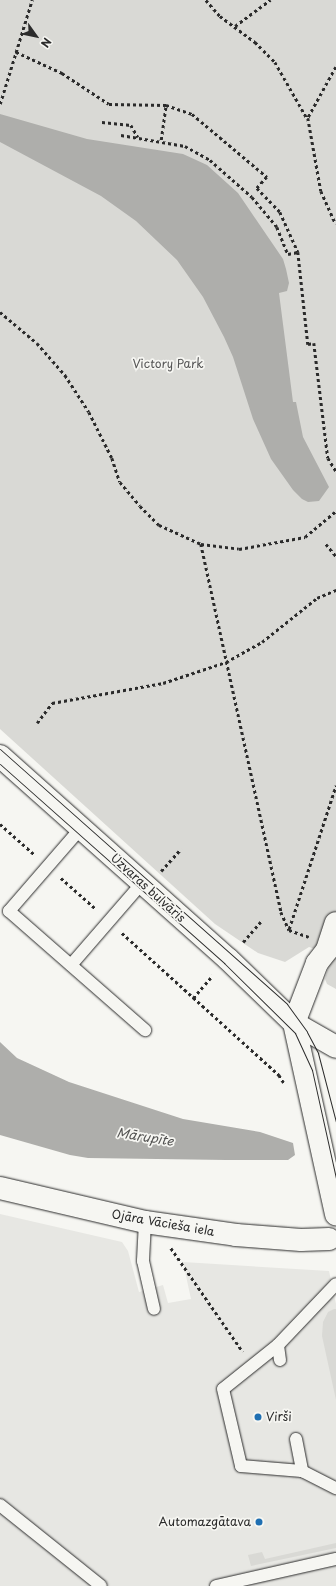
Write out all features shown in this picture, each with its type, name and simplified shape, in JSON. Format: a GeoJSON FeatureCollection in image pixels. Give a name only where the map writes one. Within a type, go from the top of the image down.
{"type":"FeatureCollection","features":[{"type":"Feature","properties":{"kind":"street","name":"Uzvaras bulvāris"},"geometry":{"type":"LineString","coordinates":[[0,756],[283,1010],[294,1023],[336,1047]]}},
{"type":"Feature","properties":{"kind":"street"},"geometry":{"type":"LineString","coordinates":[[294,1023],[317,963],[327,950],[336,924]]}},
{"type":"Feature","properties":{"kind":"street","name":"Uzvaras bulvāris"},"geometry":{"type":"LineString","coordinates":[[294,1023],[336,1214]]}},
{"type":"Feature","properties":{"kind":"street","name":"Ojāra Vācieša iela"},"geometry":{"type":"LineString","coordinates":[[0,1188],[145,1222],[236,1235],[301,1240],[329,1239]]}},
{"type":"Feature","properties":{"kind":"lane"},"geometry":{"type":"LineString","coordinates":[[81,828],[9,911],[145,1030]]}},
{"type":"Feature","properties":{"kind":"lane"},"geometry":{"type":"LineString","coordinates":[[71,965],[109,921],[144,885]]}},
{"type":"Feature","properties":{"kind":"lane"},"geometry":{"type":"LineString","coordinates":[[145,1222],[143,1261],[154,1309]]}},
{"type":"Feature","properties":{"kind":"lane"},"geometry":{"type":"LineString","coordinates":[[336,1284],[278,1345],[223,1389],[241,1466],[302,1471],[336,1488]]}},
{"type":"Feature","properties":{"kind":"lane"},"geometry":{"type":"LineString","coordinates":[[278,1345],[280,1360]]}},
{"type":"Feature","properties":{"kind":"lane"},"geometry":{"type":"LineString","coordinates":[[296,1438],[302,1471]]}},
{"type":"Feature","properties":{"kind":"lane"},"geometry":{"type":"LineString","coordinates":[[0,1505],[101,1586]]}},
{"type":"Feature","properties":{"kind":"lane"},"geometry":{"type":"LineString","coordinates":[[216,1586],[336,1559]]}},
{"type":"Feature","properties":{"kind":"path"},"geometry":{"type":"LineString","coordinates":[[0,104],[32,0]]}},
{"type":"Feature","properties":{"kind":"path"},"geometry":{"type":"LineString","coordinates":[[206,0],[220,16],[235,26],[275,62],[308,118],[321,191],[336,224]]}},
{"type":"Feature","properties":{"kind":"path"},"geometry":{"type":"LineString","coordinates":[[235,26],[270,0]]}},
{"type":"Feature","properties":{"kind":"path"},"geometry":{"type":"LineString","coordinates":[[16,52],[62,73],[109,104],[166,105],[192,114],[207,124],[267,177],[257,188],[280,212],[298,252],[308,344],[314,343],[328,458],[336,471]]}},
{"type":"Feature","properties":{"kind":"path"},"geometry":{"type":"LineString","coordinates":[[308,118],[336,67]]}},
{"type":"Feature","properties":{"kind":"path"},"geometry":{"type":"LineString","coordinates":[[161,140],[166,105]]}},
{"type":"Feature","properties":{"kind":"path"},"geometry":{"type":"LineString","coordinates":[[102,122],[131,125],[138,138]]}},
{"type":"Feature","properties":{"kind":"path"},"geometry":{"type":"LineString","coordinates":[[120,136],[161,140],[185,146],[210,160],[252,197],[278,227],[288,254],[298,252]]}},
{"type":"Feature","properties":{"kind":"path"},"geometry":{"type":"LineString","coordinates":[[0,312],[37,343],[65,375],[89,412],[112,458],[120,482],[140,506],[159,525],[201,544],[239,549],[306,537],[336,511]]}},
{"type":"Feature","properties":{"kind":"path"},"geometry":{"type":"LineString","coordinates":[[201,544],[211,599],[281,912],[289,930],[313,938]]}},
{"type":"Feature","properties":{"kind":"path"},"geometry":{"type":"LineString","coordinates":[[326,544],[336,556]]}},
{"type":"Feature","properties":{"kind":"path"},"geometry":{"type":"LineString","coordinates":[[37,723],[52,703],[163,683],[226,662],[262,642],[317,598],[336,590]]}},
{"type":"Feature","properties":{"kind":"path"},"geometry":{"type":"LineString","coordinates":[[289,930],[336,784]]}},
{"type":"Feature","properties":{"kind":"path"},"geometry":{"type":"LineString","coordinates":[[0,824],[279,1075],[286,1088]]}},
{"type":"Feature","properties":{"kind":"path"},"geometry":{"type":"LineString","coordinates":[[144,885],[181,849]]}},
{"type":"Feature","properties":{"kind":"path"},"geometry":{"type":"LineString","coordinates":[[169,1245],[253,1365]]}},
{"type":"Feature","properties":{"kind":"shaded area"},"geometry":{"type":"Polygon","coordinates":[[[0,1214],[122,1242],[128,1251],[139,1292],[163,1285],[168,1303],[191,1299],[183,1262],[329,1271],[336,1304],[336,1586],[0,1586],[0,1214]]]}},
{"type":"Feature","properties":{"kind":"green space","name":"Victory Park"},"geometry":{"type":"Polygon","coordinates":[[[0,0],[336,0],[336,989],[327,984],[325,979],[332,954],[309,947],[285,962],[258,953],[215,924],[0,729],[0,0]]]}},
{"type":"Feature","properties":{"kind":"green space"},"geometry":{"type":"Polygon","coordinates":[[[336,1309],[336,1400],[322,1336],[323,1322],[328,1312],[336,1309]]]}},
{"type":"Feature","properties":{"kind":"green space"},"geometry":{"type":"Polygon","coordinates":[[[336,1543],[336,1548],[251,1566],[248,1555],[262,1552],[265,1559],[336,1543]]]}},
{"type":"Feature","properties":{"kind":"water"},"geometry":{"type":"Polygon","coordinates":[[[0,114],[87,139],[183,154],[207,165],[238,193],[283,259],[286,269],[289,283],[287,291],[279,293],[293,402],[296,402],[303,437],[329,487],[319,501],[308,502],[302,499],[293,490],[271,459],[253,419],[233,357],[224,337],[203,297],[177,260],[136,221],[101,196],[0,142],[0,114]]]}},
{"type":"Feature","properties":{"kind":"water","name":"Mārupīte"},"geometry":{"type":"Polygon","coordinates":[[[0,1042],[17,1058],[69,1082],[183,1119],[260,1132],[293,1143],[295,1155],[288,1160],[88,1158],[70,1155],[0,1135],[0,1042]]]}},
{"type":"Feature","properties":{"kind":"tram line"},"geometry":{"type":"LineString","coordinates":[[0,749],[287,1004],[307,1032],[318,1053],[336,1122]]}},
{"type":"Feature","properties":{"kind":"tram line"},"geometry":{"type":"LineString","coordinates":[[0,764],[224,963],[295,1033],[312,1070],[336,1178]]}},
{"type":"Feature","properties":{"kind":"place","name":"Virši"},"geometry":{"type":"Point","coordinates":[258,1417]}},
{"type":"Feature","properties":{"kind":"place","name":"Automazgātava"},"geometry":{"type":"Point","coordinates":[259,1522]}}]}
